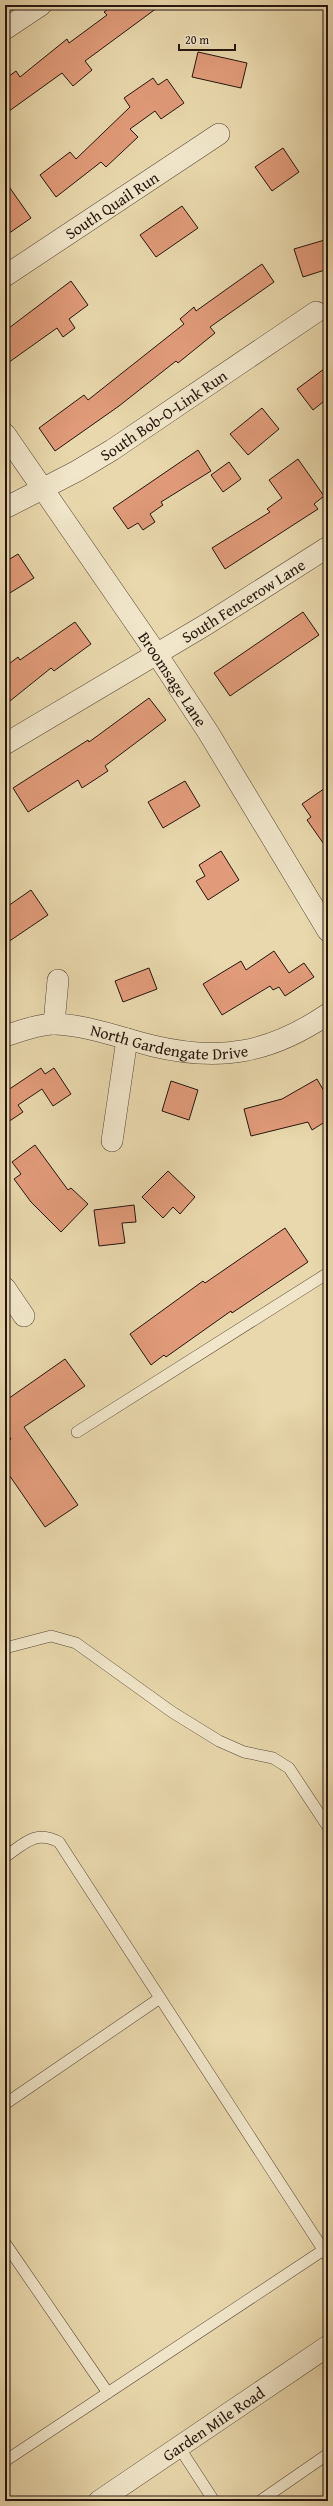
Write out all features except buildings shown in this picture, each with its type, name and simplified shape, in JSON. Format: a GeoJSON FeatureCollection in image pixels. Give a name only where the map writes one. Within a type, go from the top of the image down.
{"type":"FeatureCollection","features":[{"type":"Feature","properties":{"kind":"street"},"geometry":{"type":"LineString","coordinates":[[5,29],[41,5]]}},
{"type":"Feature","properties":{"kind":"street","name":"South Quail Run"},"geometry":{"type":"LineString","coordinates":[[5,276],[219,134]]}},
{"type":"Feature","properties":{"kind":"street","name":"South Bob-O-Link Run"},"geometry":{"type":"LineString","coordinates":[[5,508],[43,489],[112,450],[316,312]]}},
{"type":"Feature","properties":{"kind":"street","name":"Broomsage Lane"},"geometry":{"type":"LineString","coordinates":[[5,434],[156,653],[208,732],[328,931]]}},
{"type":"Feature","properties":{"kind":"street","name":"South Fencerow Lane"},"geometry":{"type":"LineString","coordinates":[[5,744],[328,547]]}},
{"type":"Feature","properties":{"kind":"street"},"geometry":{"type":"LineString","coordinates":[[54,1024],[58,980]]}},
{"type":"Feature","properties":{"kind":"street","name":"North Gardengate Drive"},"geometry":{"type":"LineString","coordinates":[[5,1036],[54,1024],[192,1053],[232,1053],[269,1045],[287,1038],[328,1014]]}},
{"type":"Feature","properties":{"kind":"street"},"geometry":{"type":"LineString","coordinates":[[112,1141],[127,1039]]}},
{"type":"Feature","properties":{"kind":"street"},"geometry":{"type":"LineString","coordinates":[[5,1288],[24,1316]]}},
{"type":"Feature","properties":{"kind":"street","name":"Garden Mile Road"},"geometry":{"type":"LineString","coordinates":[[99,2501],[328,2346]]}},
{"type":"Feature","properties":{"kind":"lane"},"geometry":{"type":"LineString","coordinates":[[77,1432],[328,1273]]}},
{"type":"Feature","properties":{"kind":"lane"},"geometry":{"type":"LineString","coordinates":[[5,1648],[51,1636],[76,1642],[172,1712],[219,1741],[244,1752],[273,1758],[289,1768],[328,1828]]}},
{"type":"Feature","properties":{"kind":"lane"},"geometry":{"type":"LineString","coordinates":[[5,1857],[31,1839],[46,1836],[59,1842],[327,2251],[108,2393],[5,2462]]}},
{"type":"Feature","properties":{"kind":"lane"},"geometry":{"type":"LineString","coordinates":[[5,2104],[160,1998]]}},
{"type":"Feature","properties":{"kind":"lane"},"geometry":{"type":"LineString","coordinates":[[5,2243],[108,2393]]}},
{"type":"Feature","properties":{"kind":"lane"},"geometry":{"type":"LineString","coordinates":[[179,2447],[214,2501]]}},
{"type":"Feature","properties":{"kind":"lane"},"geometry":{"type":"LineString","coordinates":[[260,2501],[328,2454]]}}]}
